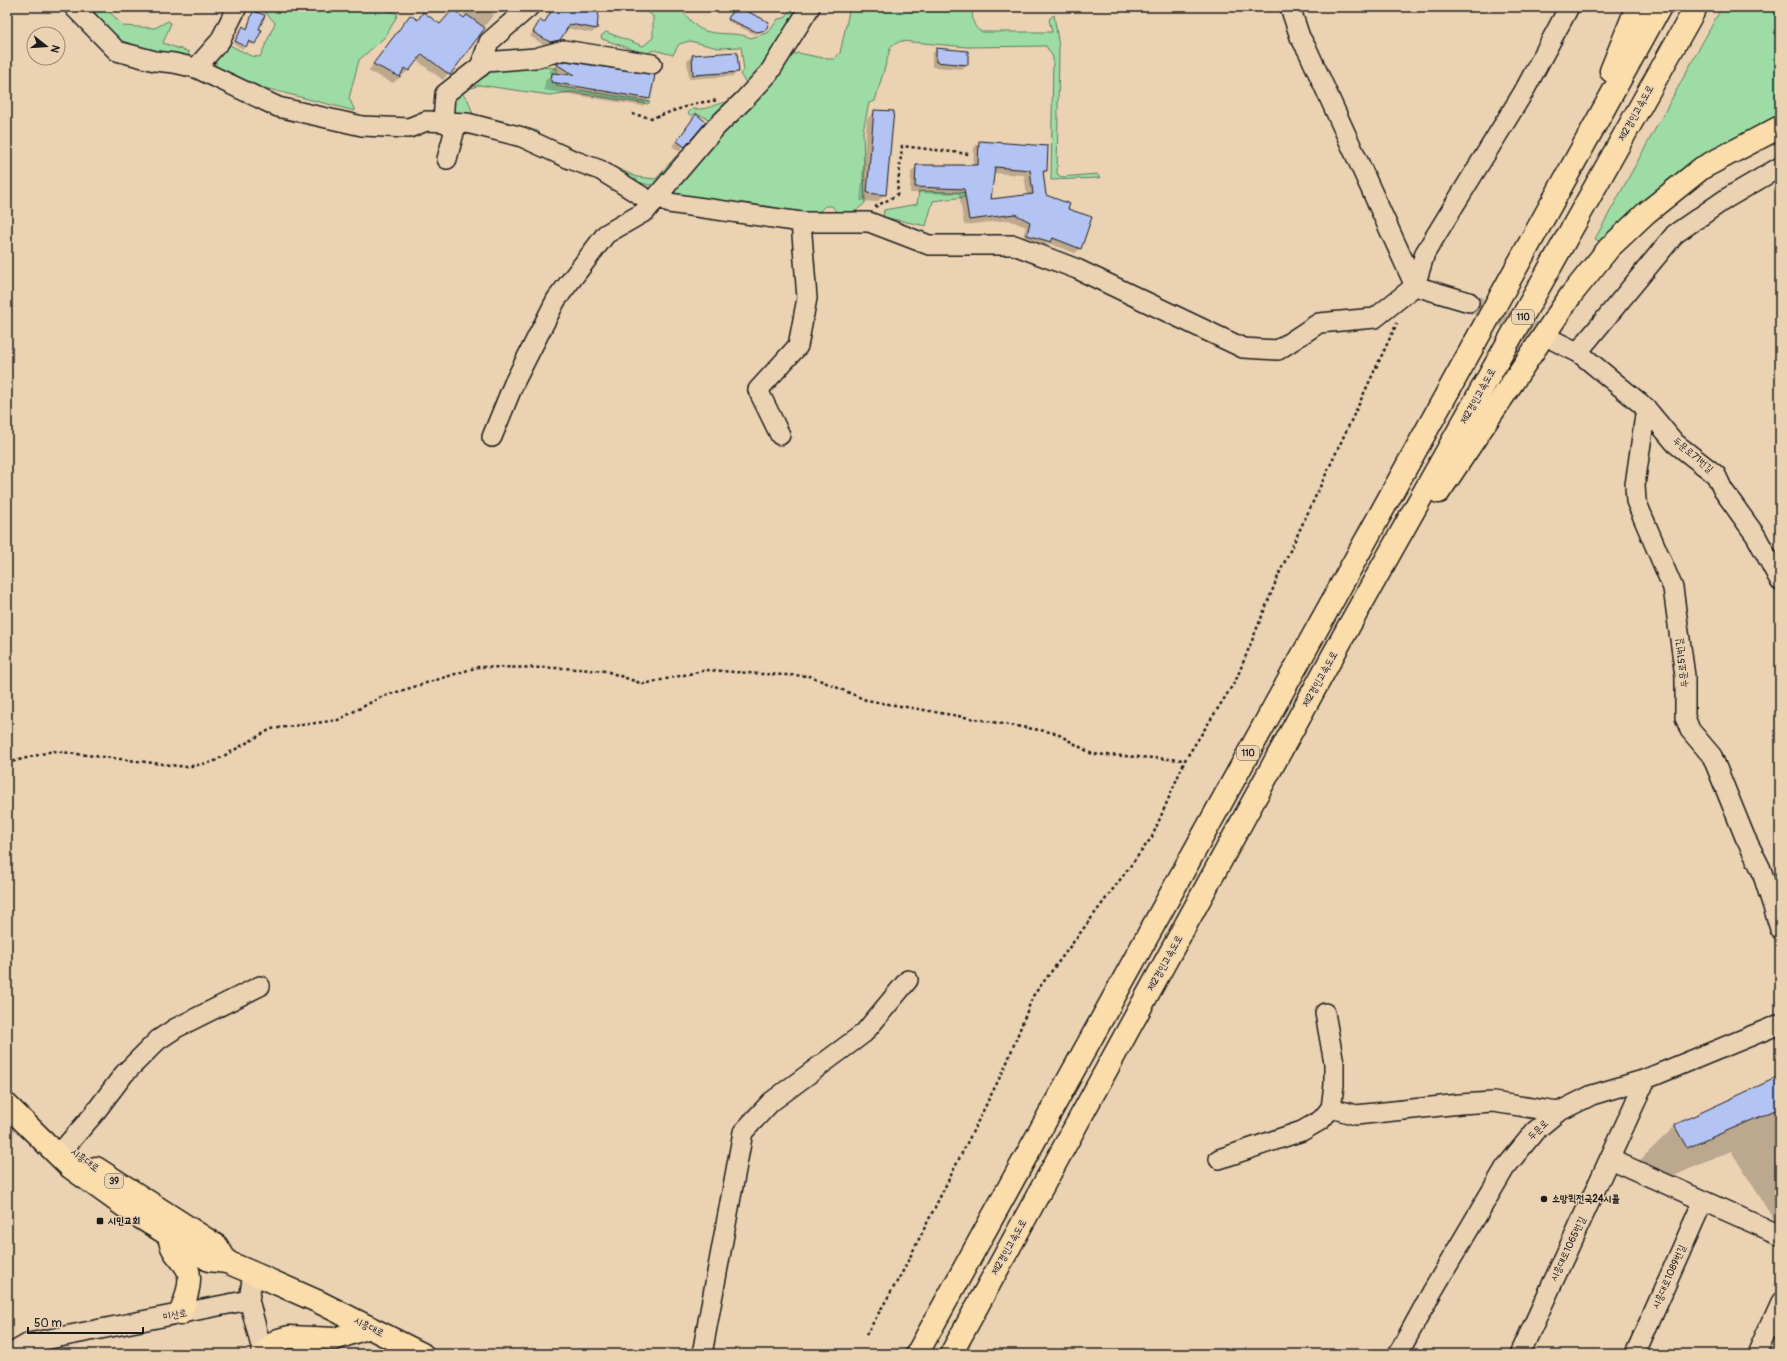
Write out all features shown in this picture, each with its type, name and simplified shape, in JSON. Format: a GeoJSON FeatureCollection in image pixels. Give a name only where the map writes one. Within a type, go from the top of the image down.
{"type":"FeatureCollection","features":[{"type":"Feature","properties":{"kind":"main road"},"geometry":{"type":"LineString","coordinates":[[1579,153],[1637,7]]}},
{"type":"Feature","properties":{"kind":"main road","name":"110"},"geometry":{"type":"LineString","coordinates":[[917,1354],[1660,7]]}},
{"type":"Feature","properties":{"kind":"main road","name":"제2경인고속도로"},"geometry":{"type":"LineString","coordinates":[[951,1354],[1349,626],[1696,7]]}},
{"type":"Feature","properties":{"kind":"main road"},"geometry":{"type":"LineString","coordinates":[[1349,626],[1571,294],[1609,248],[1646,213],[1702,168],[1780,127]]}},
{"type":"Feature","properties":{"kind":"main road","name":"시흥대로"},"geometry":{"type":"LineString","coordinates":[[7,1090],[66,1146],[106,1176],[217,1246],[227,1262]]}},
{"type":"Feature","properties":{"kind":"main road","name":"시흥대로"},"geometry":{"type":"LineString","coordinates":[[7,1106],[70,1167],[138,1216],[209,1260],[227,1262],[319,1302],[422,1354]]}},
{"type":"Feature","properties":{"kind":"main road"},"geometry":{"type":"LineString","coordinates":[[169,1236],[172,1249],[187,1269],[189,1284],[186,1300],[180,1314]]}},
{"type":"Feature","properties":{"kind":"main road"},"geometry":{"type":"LineString","coordinates":[[263,1354],[278,1340],[289,1337],[336,1339],[369,1327]]}},
{"type":"Feature","properties":{"kind":"street"},"geometry":{"type":"LineString","coordinates":[[74,7],[117,51],[155,61],[174,63],[196,68],[278,107],[362,126],[409,128],[426,121],[467,123],[522,137],[570,159],[600,170],[669,203],[801,222],[866,222],[929,246],[1014,245],[1077,269],[1243,348],[1278,350],[1319,323],[1376,318],[1415,286],[1425,253],[1523,93],[1569,7]]}},
{"type":"Feature","properties":{"kind":"street"},"geometry":{"type":"LineString","coordinates":[[196,68],[220,41],[236,7]]}},
{"type":"Feature","properties":{"kind":"street"},"geometry":{"type":"LineString","coordinates":[[480,67],[489,42],[529,7]]}},
{"type":"Feature","properties":{"kind":"street"},"geometry":{"type":"LineString","coordinates":[[492,437],[514,383],[556,300],[606,234],[646,212],[716,127],[769,73],[810,7]]}},
{"type":"Feature","properties":{"kind":"street"},"geometry":{"type":"LineString","coordinates":[[1290,7],[1300,37],[1308,51],[1415,286],[1469,302]]}},
{"type":"Feature","properties":{"kind":"street"},"geometry":{"type":"LineString","coordinates":[[443,121],[445,94],[486,62],[535,58],[564,50],[652,64]]}},
{"type":"Feature","properties":{"kind":"street"},"geometry":{"type":"LineString","coordinates":[[443,121],[455,129],[447,159]]}},
{"type":"Feature","properties":{"kind":"street"},"geometry":{"type":"LineString","coordinates":[[1580,353],[1675,234],[1727,198],[1780,167]]}},
{"type":"Feature","properties":{"kind":"street"},"geometry":{"type":"LineString","coordinates":[[780,435],[758,390],[798,346],[807,298],[801,222]]}},
{"type":"Feature","properties":{"kind":"street","name":"두문로71번길"},"geometry":{"type":"LineString","coordinates":[[1555,341],[1580,353],[1646,408],[1675,443],[1716,474],[1723,490],[1756,536],[1780,581]]}},
{"type":"Feature","properties":{"kind":"street","name":"두문로51번길"},"geometry":{"type":"LineString","coordinates":[[1646,408],[1635,485],[1636,501],[1673,588],[1685,676],[1685,717],[1690,730],[1712,756],[1745,837],[1761,869],[1780,929]]}},
{"type":"Feature","properties":{"kind":"street"},"geometry":{"type":"LineString","coordinates":[[702,1354],[743,1132],[771,1102],[864,1033],[908,980]]}},
{"type":"Feature","properties":{"kind":"street"},"geometry":{"type":"LineString","coordinates":[[66,1146],[93,1115],[124,1074],[158,1040],[176,1028],[260,986]]}},
{"type":"Feature","properties":{"kind":"street"},"geometry":{"type":"LineString","coordinates":[[1219,1159],[1302,1131],[1321,1120],[1331,1108],[1334,1085],[1334,1063],[1325,1013]]}},
{"type":"Feature","properties":{"kind":"street","name":"두문로"},"geometry":{"type":"LineString","coordinates":[[1398,1354],[1432,1292],[1506,1168],[1535,1131],[1558,1112],[1592,1095],[1646,1080],[1780,1024]]}},
{"type":"Feature","properties":{"kind":"street","name":"시흥대로1065번길"},"geometry":{"type":"LineString","coordinates":[[1520,1354],[1646,1080]]}},
{"type":"Feature","properties":{"kind":"street"},"geometry":{"type":"LineString","coordinates":[[1331,1108],[1356,1115],[1493,1102],[1558,1112]]}},
{"type":"Feature","properties":{"kind":"street"},"geometry":{"type":"LineString","coordinates":[[1610,1159],[1780,1235]]}},
{"type":"Feature","properties":{"kind":"street","name":"시흥대로1089번길"},"geometry":{"type":"LineString","coordinates":[[1635,1354],[1703,1201]]}},
{"type":"Feature","properties":{"kind":"street"},"geometry":{"type":"LineString","coordinates":[[253,1273],[249,1300],[263,1354]]}},
{"type":"Feature","properties":{"kind":"street","name":"미산로"},"geometry":{"type":"LineString","coordinates":[[10,1354],[29,1343],[249,1300]]}},
{"type":"Feature","properties":{"kind":"street"},"geometry":{"type":"LineString","coordinates":[[1757,1354],[1780,1303]]}},
{"type":"Feature","properties":{"kind":"path"},"geometry":{"type":"LineString","coordinates":[[632,114],[652,118],[697,103],[747,97]]}},
{"type":"Feature","properties":{"kind":"path"},"geometry":{"type":"LineString","coordinates":[[866,222],[868,211],[897,196],[902,146],[969,154]]}},
{"type":"Feature","properties":{"kind":"path"},"geometry":{"type":"LineString","coordinates":[[866,1335],[902,1273],[1006,1065],[1033,996],[1152,837],[1185,760],[1236,680],[1279,574],[1398,322]]}},
{"type":"Feature","properties":{"kind":"path"},"geometry":{"type":"LineString","coordinates":[[7,763],[53,751],[187,767],[213,762],[271,729],[338,720],[381,698],[478,667],[562,668],[606,671],[643,684],[707,670],[810,676],[866,700],[1056,733],[1092,754],[1185,760]]}},
{"type":"Feature","properties":{"kind":"green space"},"geometry":{"type":"Polygon","coordinates":[[[85,7],[105,7],[123,26],[155,28],[168,21],[171,23],[163,43],[189,52],[188,57],[156,57],[122,44],[85,7]]]}},
{"type":"Feature","properties":{"kind":"green space"},"geometry":{"type":"Polygon","coordinates":[[[244,7],[380,7],[398,14],[386,36],[359,60],[349,98],[355,111],[257,86],[216,67],[216,57],[228,44],[251,56],[260,57],[275,23],[261,10],[254,9],[243,11],[244,7]]]}},
{"type":"Feature","properties":{"kind":"green space"},"geometry":{"type":"Polygon","coordinates":[[[641,7],[678,7],[696,26],[702,30],[716,33],[737,34],[751,38],[769,32],[778,19],[785,18],[792,7],[803,7],[755,83],[746,83],[740,74],[744,70],[741,47],[718,48],[690,41],[679,44],[673,55],[654,50],[646,54],[602,39],[601,36],[606,32],[643,46],[653,38],[653,16],[641,7]]]}},
{"type":"Feature","properties":{"kind":"green space"},"geometry":{"type":"Polygon","coordinates":[[[850,7],[972,7],[974,25],[982,32],[1052,32],[1049,19],[1054,15],[1059,47],[1057,174],[1061,177],[1097,174],[1100,178],[1051,180],[1053,57],[1046,46],[967,47],[901,41],[891,46],[875,101],[869,103],[863,131],[865,203],[851,215],[838,214],[832,206],[825,206],[820,211],[809,213],[757,205],[674,198],[673,187],[789,56],[798,53],[834,59],[840,53],[850,7]]]}},
{"type":"Feature","properties":{"kind":"green space"},"geometry":{"type":"Polygon","coordinates":[[[1722,7],[1780,7],[1780,115],[1766,121],[1699,160],[1601,242],[1595,239],[1722,7]]]}},
{"type":"Feature","properties":{"kind":"green space"},"geometry":{"type":"Polygon","coordinates":[[[489,65],[557,68],[557,86],[650,102],[648,104],[570,92],[550,95],[479,85],[467,90],[464,84],[489,65]]]}},
{"type":"Feature","properties":{"kind":"green space"},"geometry":{"type":"Polygon","coordinates":[[[458,89],[468,100],[473,114],[538,131],[541,135],[637,177],[656,179],[676,156],[682,153],[656,185],[649,185],[622,178],[452,116],[451,100],[458,89]]]}},
{"type":"Feature","properties":{"kind":"green space"},"geometry":{"type":"Polygon","coordinates":[[[725,102],[731,104],[711,120],[695,113],[691,116],[688,113],[692,109],[706,108],[725,102]]]}},
{"type":"Feature","properties":{"kind":"green space"},"geometry":{"type":"Polygon","coordinates":[[[919,191],[980,193],[972,196],[933,201],[926,226],[883,217],[884,210],[917,204],[919,191]]]}},
{"type":"Feature","properties":{"kind":"building"},"geometry":{"type":"Polygon","coordinates":[[[554,7],[599,7],[597,29],[570,24],[560,40],[550,42],[533,32],[540,20],[544,23],[554,7]]]}},
{"type":"Feature","properties":{"kind":"building"},"geometry":{"type":"Polygon","coordinates":[[[734,7],[738,7],[769,22],[766,30],[757,32],[728,19],[734,7]]]}},
{"type":"Feature","properties":{"kind":"building"},"geometry":{"type":"Polygon","coordinates":[[[453,9],[464,18],[467,15],[485,28],[450,75],[422,54],[409,71],[404,68],[400,77],[373,64],[410,15],[418,20],[423,12],[440,24],[453,9]]]}},
{"type":"Feature","properties":{"kind":"building"},"geometry":{"type":"Polygon","coordinates":[[[253,11],[265,15],[259,29],[262,30],[255,44],[249,41],[246,47],[235,41],[243,26],[247,29],[253,11]]]}},
{"type":"Feature","properties":{"kind":"building"},"geometry":{"type":"Polygon","coordinates":[[[936,48],[968,51],[968,65],[936,62],[936,48]]]}},
{"type":"Feature","properties":{"kind":"building"},"geometry":{"type":"Polygon","coordinates":[[[737,52],[739,72],[693,75],[692,55],[737,52]]]}},
{"type":"Feature","properties":{"kind":"building"},"geometry":{"type":"Polygon","coordinates":[[[565,61],[655,75],[650,99],[551,82],[552,73],[574,75],[556,64],[565,61]]]}},
{"type":"Feature","properties":{"kind":"building"},"geometry":{"type":"Polygon","coordinates":[[[874,110],[894,111],[886,195],[867,193],[874,110]]]}},
{"type":"Feature","properties":{"kind":"building"},"geometry":{"type":"Polygon","coordinates":[[[696,114],[706,122],[685,147],[677,141],[696,114]]]}},
{"type":"Feature","properties":{"kind":"building"},"geometry":{"type":"Polygon","coordinates":[[[979,141],[1048,146],[1047,171],[1043,171],[1046,195],[1070,204],[1068,209],[1092,217],[1081,249],[1053,238],[1051,242],[1027,235],[1030,222],[1015,214],[969,220],[964,189],[915,187],[916,165],[978,165],[979,141]],[[995,167],[991,199],[1033,194],[1030,170],[995,167]]]}},
{"type":"Feature","properties":{"kind":"building"},"geometry":{"type":"Polygon","coordinates":[[[1780,1076],[1780,1108],[1687,1148],[1674,1125],[1780,1076]]]}},
{"type":"Feature","properties":{"kind":"tunnel"},"geometry":{"type":"LineString","coordinates":[[1469,302],[1555,341]]}},
{"type":"Feature","properties":{"kind":"place","name":"소망퀵전국24시콜"},"geometry":{"type":"Point","coordinates":[1544,1199]}},
{"type":"Feature","properties":{"kind":"place","name":"시민교회"},"geometry":{"type":"Point","coordinates":[100,1221]}}]}
